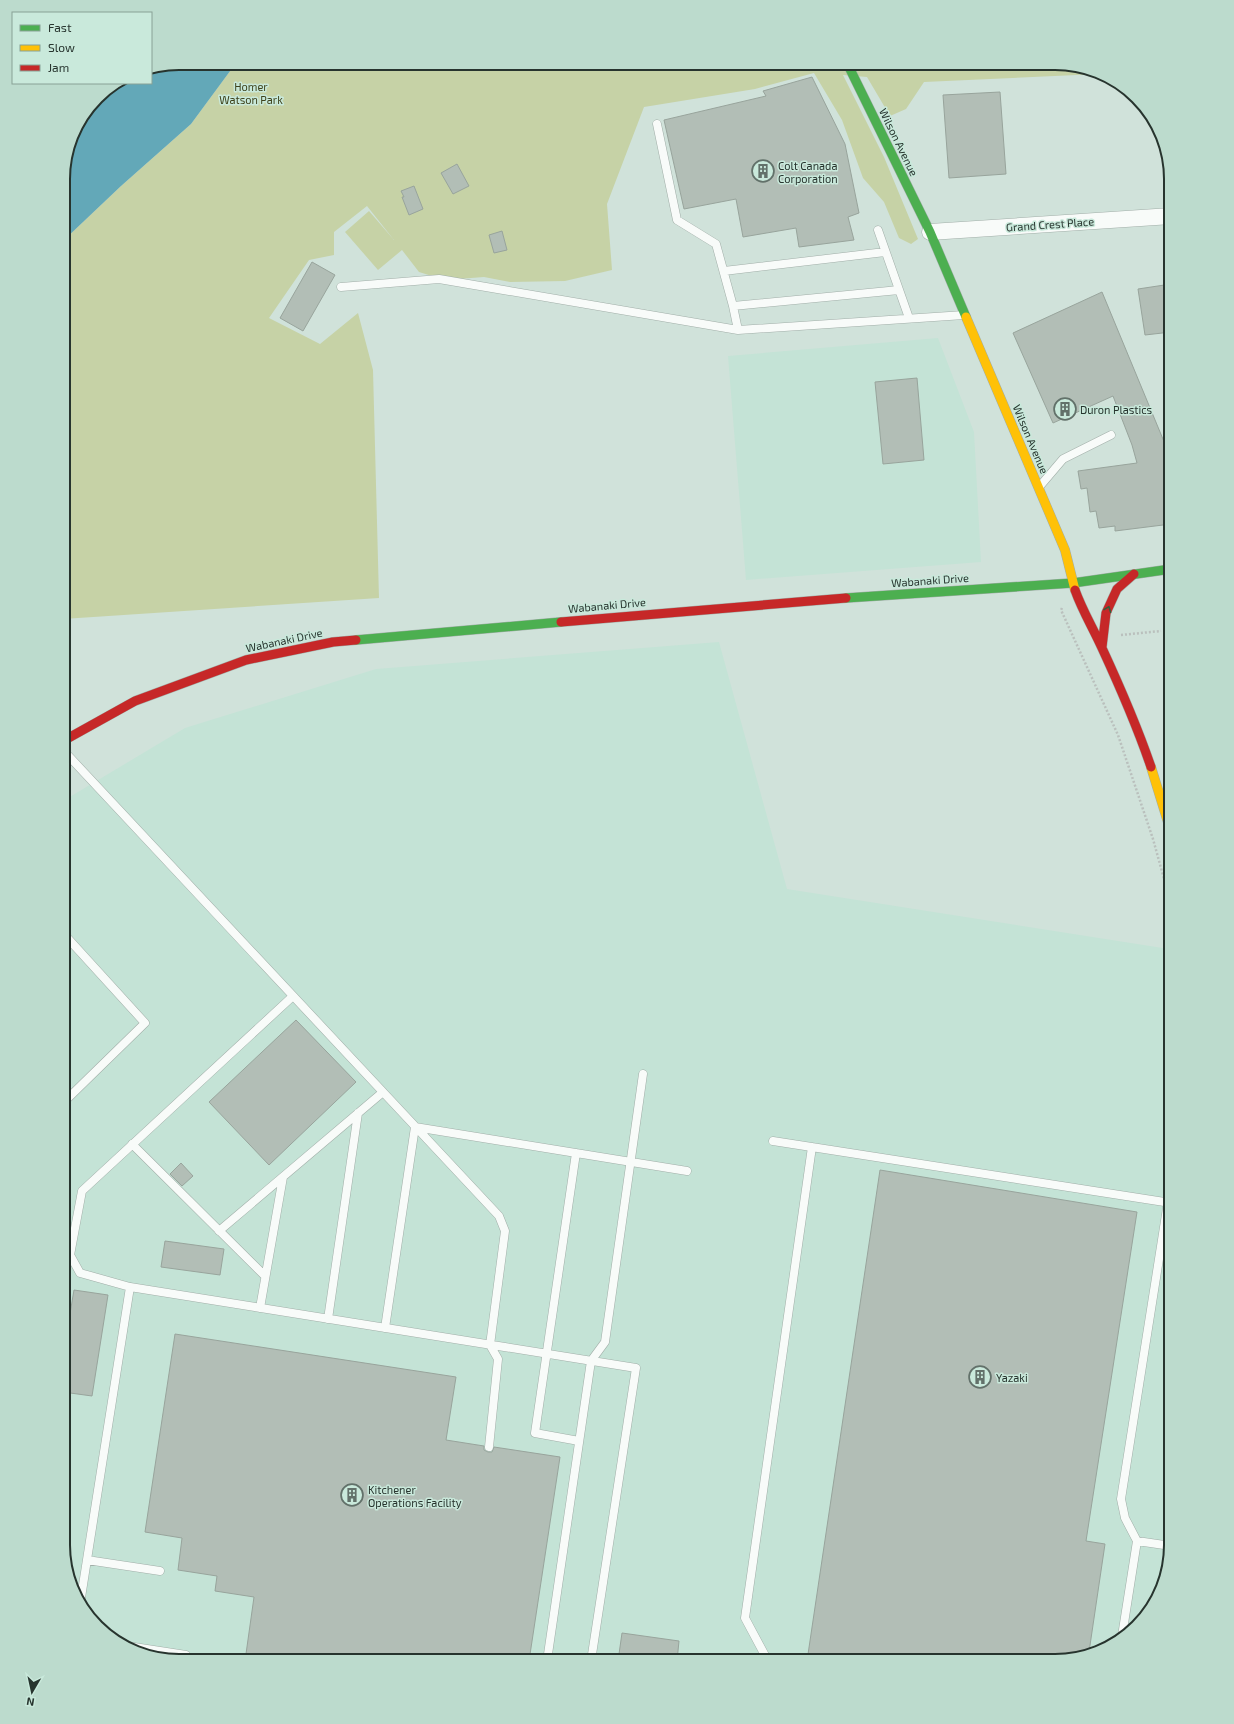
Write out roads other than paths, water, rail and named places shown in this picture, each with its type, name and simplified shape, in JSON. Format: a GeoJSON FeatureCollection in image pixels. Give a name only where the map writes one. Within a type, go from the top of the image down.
{"type":"FeatureCollection","features":[{"type":"Feature","properties":{"kind":"street","name":"Wilson Avenue"},"geometry":{"type":"LineString","coordinates":[[850,70],[930,232],[1065,550],[1073,583],[1083,610],[1102,647],[1136,724],[1164,806]]}},
{"type":"Feature","properties":{"kind":"street","name":"Grand Crest Place"},"geometry":{"type":"LineString","coordinates":[[930,232],[1164,216]]}},
{"type":"Feature","properties":{"kind":"street","name":"Wabanaki Drive"},"geometry":{"type":"LineString","coordinates":[[70,737],[135,701],[246,660],[333,642],[806,600],[1073,583],[1164,570]]}},
{"type":"Feature","properties":{"kind":"street"},"geometry":{"type":"LineString","coordinates":[[1102,647],[1106,613],[1117,589],[1134,574]]}},
{"type":"Feature","properties":{"kind":"lane"},"geometry":{"type":"LineString","coordinates":[[657,124],[677,220],[716,244],[738,330]]}},
{"type":"Feature","properties":{"kind":"lane"},"geometry":{"type":"LineString","coordinates":[[878,230],[909,318]]}},
{"type":"Feature","properties":{"kind":"lane"},"geometry":{"type":"LineString","coordinates":[[724,271],[886,252]]}},
{"type":"Feature","properties":{"kind":"lane"},"geometry":{"type":"LineString","coordinates":[[341,287],[439,279],[738,330],[965,315]]}},
{"type":"Feature","properties":{"kind":"lane"},"geometry":{"type":"LineString","coordinates":[[733,306],[899,290]]}},
{"type":"Feature","properties":{"kind":"lane"},"geometry":{"type":"LineString","coordinates":[[1039,488],[1063,459],[1111,435]]}},
{"type":"Feature","properties":{"kind":"lane"},"geometry":{"type":"LineString","coordinates":[[70,757],[499,1216],[505,1231],[490,1345],[498,1359],[489,1446]]}},
{"type":"Feature","properties":{"kind":"lane"},"geometry":{"type":"LineString","coordinates":[[70,940],[145,1023],[70,1096]]}},
{"type":"Feature","properties":{"kind":"lane"},"geometry":{"type":"LineString","coordinates":[[293,996],[82,1191],[70,1255],[80,1272],[130,1287],[636,1368],[592,1654]]}},
{"type":"Feature","properties":{"kind":"lane"},"geometry":{"type":"LineString","coordinates":[[548,1654],[591,1361],[605,1342],[643,1074]]}},
{"type":"Feature","properties":{"kind":"lane"},"geometry":{"type":"LineString","coordinates":[[219,1231],[383,1092]]}},
{"type":"Feature","properties":{"kind":"lane"},"geometry":{"type":"LineString","coordinates":[[328,1319],[358,1113]]}},
{"type":"Feature","properties":{"kind":"lane"},"geometry":{"type":"LineString","coordinates":[[415,1127],[687,1171]]}},
{"type":"Feature","properties":{"kind":"lane"},"geometry":{"type":"LineString","coordinates":[[385,1328],[415,1127]]}},
{"type":"Feature","properties":{"kind":"lane"},"geometry":{"type":"LineString","coordinates":[[773,1141],[1164,1201]]}},
{"type":"Feature","properties":{"kind":"lane"},"geometry":{"type":"LineString","coordinates":[[132,1144],[265,1276]]}},
{"type":"Feature","properties":{"kind":"lane"},"geometry":{"type":"LineString","coordinates":[[764,1654],[745,1618],[812,1147]]}},
{"type":"Feature","properties":{"kind":"lane"},"geometry":{"type":"LineString","coordinates":[[576,1153],[535,1433],[579,1441]]}},
{"type":"Feature","properties":{"kind":"lane"},"geometry":{"type":"LineString","coordinates":[[260,1308],[282,1177]]}},
{"type":"Feature","properties":{"kind":"lane"},"geometry":{"type":"LineString","coordinates":[[1123,1629],[1137,1541],[1125,1518],[1121,1500],[1164,1238]]}},
{"type":"Feature","properties":{"kind":"lane"},"geometry":{"type":"LineString","coordinates":[[82,1593],[130,1287]]}},
{"type":"Feature","properties":{"kind":"lane"},"geometry":{"type":"LineString","coordinates":[[1137,1541],[1164,1545]]}},
{"type":"Feature","properties":{"kind":"lane"},"geometry":{"type":"LineString","coordinates":[[87,1560],[160,1571]]}},
{"type":"Feature","properties":{"kind":"lane"},"geometry":{"type":"LineString","coordinates":[[148,1649],[180,1654]]}},
{"type":"Feature","properties":{"kind":"water"},"geometry":{"type":"Polygon","coordinates":[[[172,70],[231,70],[191,124],[121,186],[70,234],[71,165],[81,131],[97,107],[119,88],[127,84],[152,84],[152,74],[158,72],[172,70]]]}},
{"type":"Feature","properties":{"kind":"place","name":"Colt Canada Corporation"},"geometry":{"type":"Point","coordinates":[763,171]}},
{"type":"Feature","properties":{"kind":"place","name":"Duron Plastics"},"geometry":{"type":"Point","coordinates":[1065,409]}},
{"type":"Feature","properties":{"kind":"place","name":"Yazaki"},"geometry":{"type":"Point","coordinates":[980,1377]}},
{"type":"Feature","properties":{"kind":"place","name":"Kitchener Operations Facility"},"geometry":{"type":"Point","coordinates":[352,1495]}},
{"type":"Feature","properties":{"kind":"park label","name":"Homer Watson Park"},"geometry":{"type":"Point","coordinates":[251,92]}}]}
